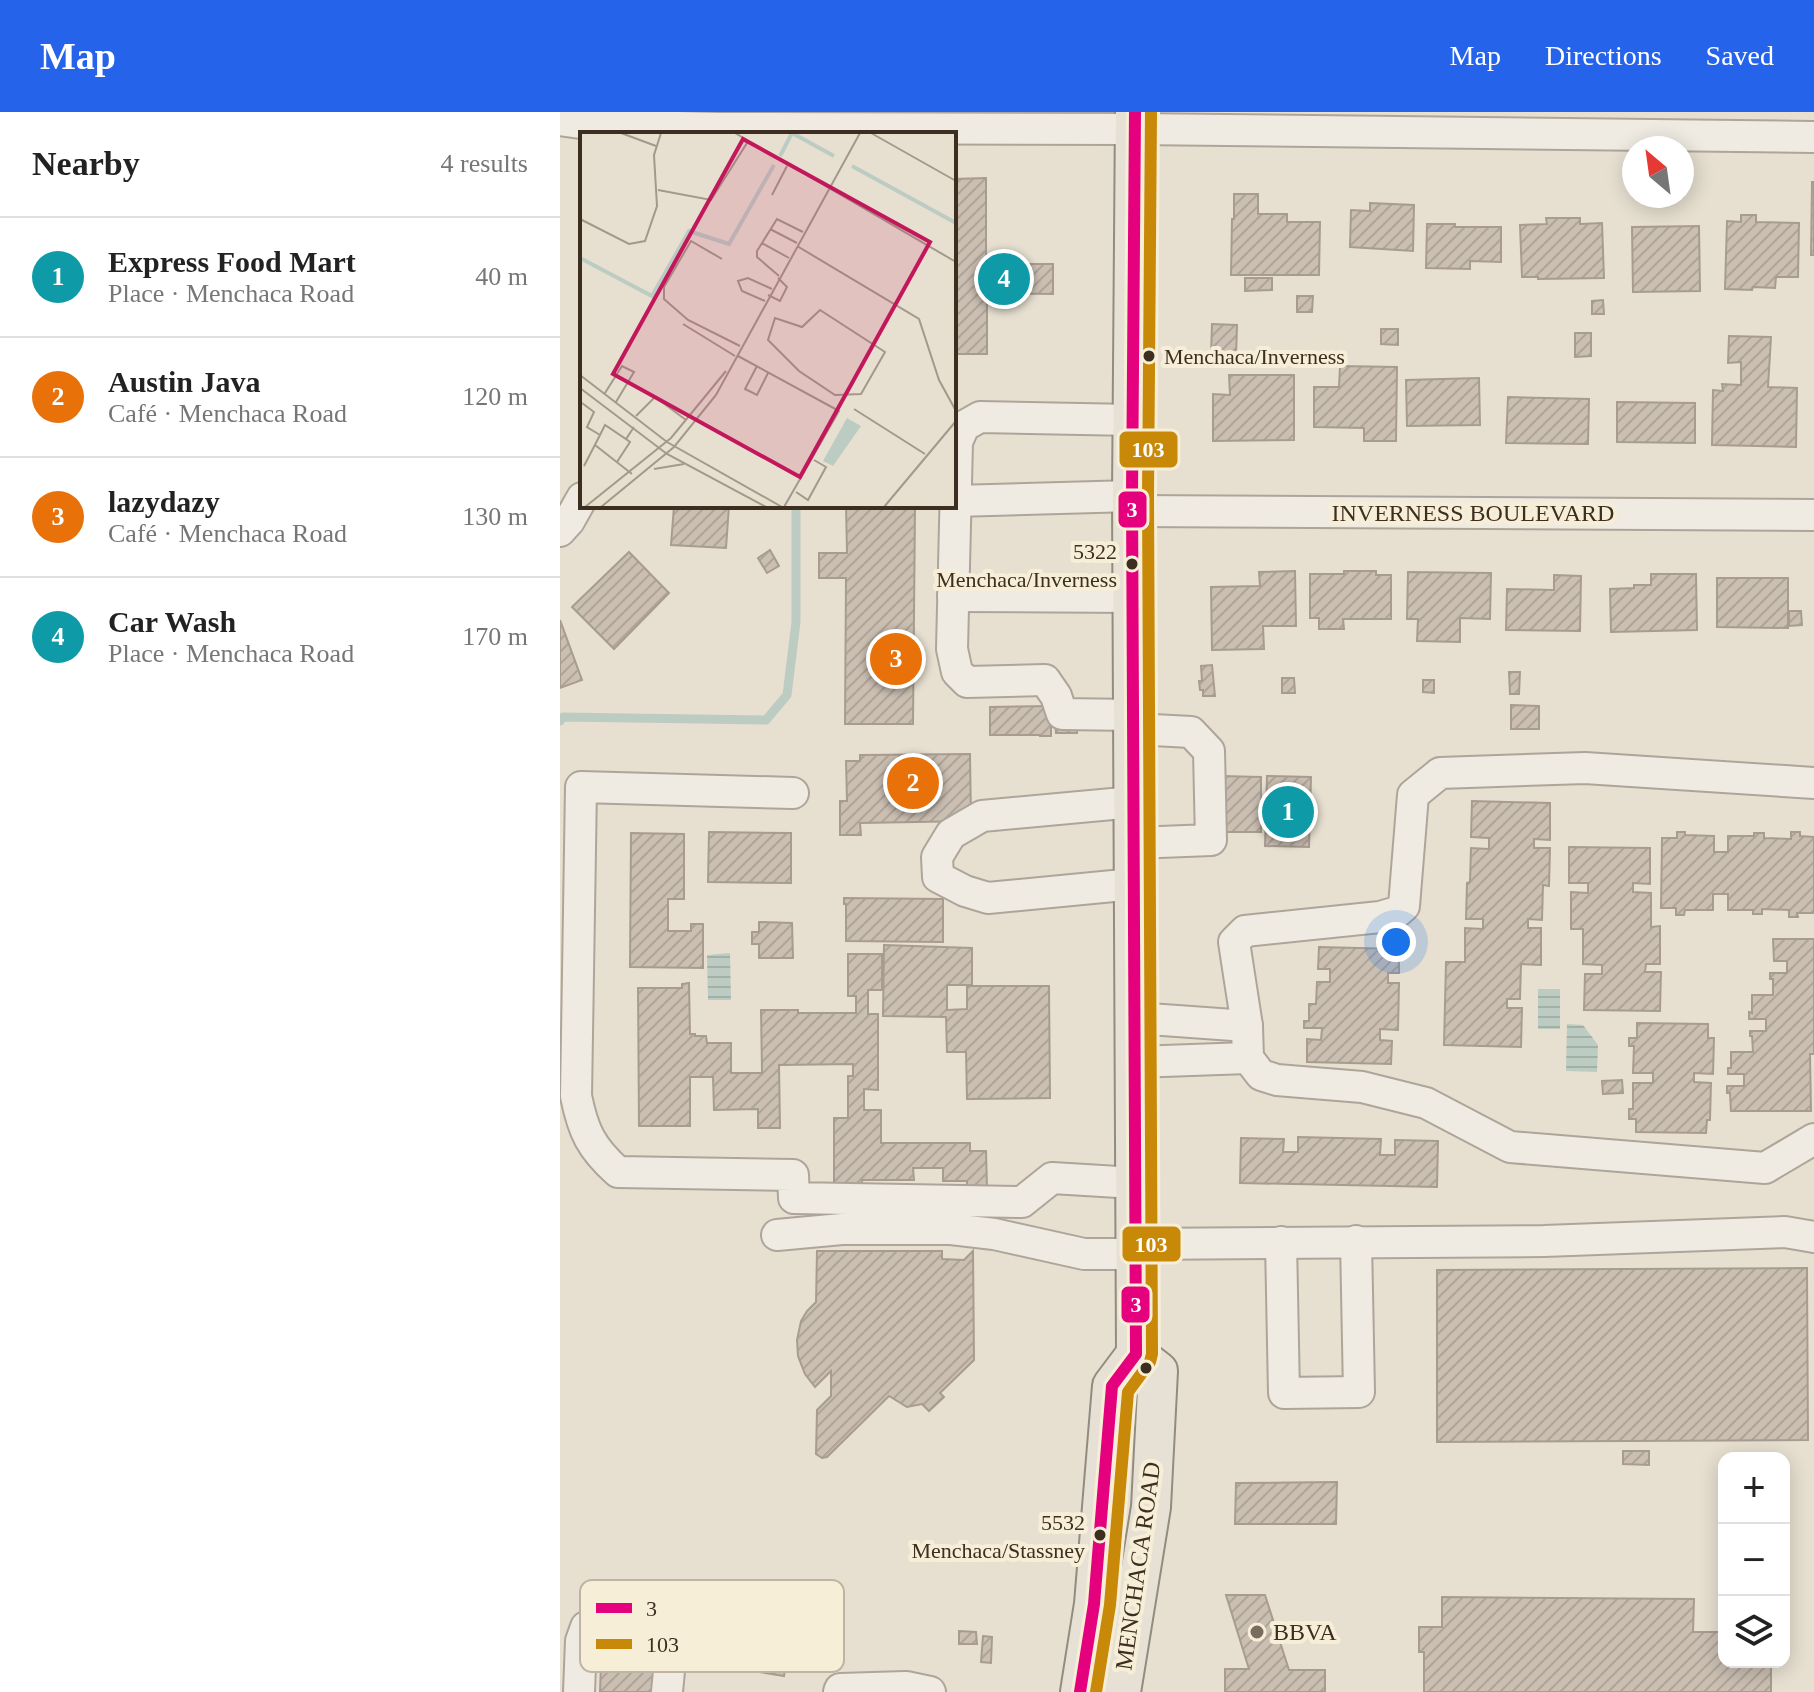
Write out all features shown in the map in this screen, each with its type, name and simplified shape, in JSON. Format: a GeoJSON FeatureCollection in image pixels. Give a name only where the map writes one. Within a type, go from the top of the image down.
{"type":"FeatureCollection","features":[{"type":"Feature","properties":{"kind":"main road"},"geometry":{"type":"LineString","coordinates":[[1135,120],[1132,503],[1136,1354]]}},
{"type":"Feature","properties":{"kind":"main road","name":"MENCHACA ROAD"},"geometry":{"type":"LineString","coordinates":[[1080,1692],[1094,1604],[1112,1386],[1136,1354],[1158,1371],[1151,1507],[1121,1692]]}},
{"type":"Feature","properties":{"kind":"street"},"geometry":{"type":"LineString","coordinates":[[560,120],[594,130],[718,128],[864,131],[1135,120],[1814,137]]}},
{"type":"Feature","properties":{"kind":"street"},"geometry":{"type":"LineString","coordinates":[[956,472],[957,442],[964,426],[980,417],[1133,420]]}},
{"type":"Feature","properties":{"kind":"street","name":"INVERNESS BOULEVARD"},"geometry":{"type":"LineString","coordinates":[[956,501],[1814,515]]}},
{"type":"Feature","properties":{"kind":"street"},"geometry":{"type":"LineString","coordinates":[[560,531],[580,502]]}},
{"type":"Feature","properties":{"kind":"street"},"geometry":{"type":"LineString","coordinates":[[955,508],[952,649],[957,672],[967,682],[1045,680],[1056,696],[1062,714],[1191,732],[1209,751],[1211,840],[1134,843]]}},
{"type":"Feature","properties":{"kind":"street"},"geometry":{"type":"LineString","coordinates":[[953,596],[1134,597]]}},
{"type":"Feature","properties":{"kind":"street"},"geometry":{"type":"LineString","coordinates":[[1814,783],[1585,768],[1440,773],[1413,795],[1404,906],[1397,912],[1380,917],[1245,931],[1234,942],[1247,1026],[1248,1058],[1261,1075],[1277,1080],[1362,1087],[1426,1103],[1510,1147],[1765,1168],[1814,1139]]}},
{"type":"Feature","properties":{"kind":"street"},"geometry":{"type":"LineString","coordinates":[[793,793],[581,787],[576,1096],[587,1136],[609,1164],[618,1172],[793,1175],[794,1198],[1022,1202],[1052,1178],[1135,1183]]}},
{"type":"Feature","properties":{"kind":"street"},"geometry":{"type":"LineString","coordinates":[[1134,802],[982,816],[951,834],[937,857],[938,877],[965,891],[988,898],[1134,884]]}},
{"type":"Feature","properties":{"kind":"street"},"geometry":{"type":"LineString","coordinates":[[1135,1018],[1247,1026]]}},
{"type":"Feature","properties":{"kind":"street"},"geometry":{"type":"LineString","coordinates":[[1135,1062],[1248,1058]]}},
{"type":"Feature","properties":{"kind":"street"},"geometry":{"type":"LineString","coordinates":[[777,1235],[842,1229],[951,1229],[994,1234],[1084,1254],[1281,1242],[1544,1241],[1785,1232],[1814,1237]]}},
{"type":"Feature","properties":{"kind":"street"},"geometry":{"type":"LineString","coordinates":[[1281,1242],[1284,1393],[1359,1392],[1356,1241]]}},
{"type":"Feature","properties":{"kind":"street"},"geometry":{"type":"LineString","coordinates":[[579,1692],[580,1666]]}},
{"type":"Feature","properties":{"kind":"street"},"geometry":{"type":"LineString","coordinates":[[667,1692],[669,1672]]}},
{"type":"Feature","properties":{"kind":"street"},"geometry":{"type":"LineString","coordinates":[[839,1692],[840,1689],[906,1687],[930,1692]]}},
{"type":"Feature","properties":{"kind":"shaded area"},"geometry":{"type":"Polygon","coordinates":[[[730,953],[731,1000],[708,1000],[707,955],[730,953]]]}},
{"type":"Feature","properties":{"kind":"shaded area"},"geometry":{"type":"Polygon","coordinates":[[[1538,989],[1560,989],[1560,1029],[1538,1029],[1538,989]]]}},
{"type":"Feature","properties":{"kind":"shaded area"},"geometry":{"type":"Polygon","coordinates":[[[1567,1024],[1583,1025],[1598,1045],[1597,1072],[1566,1071],[1567,1024]]]}},
{"type":"Feature","properties":{"kind":"building"},"geometry":{"type":"Polygon","coordinates":[[[986,178],[986,264],[1053,264],[1053,294],[987,293],[987,354],[956,354],[956,179],[986,178]]]}},
{"type":"Feature","properties":{"kind":"building"},"geometry":{"type":"Polygon","coordinates":[[[1814,182],[1814,255],[1811,255],[1814,182]]]}},
{"type":"Feature","properties":{"kind":"building"},"geometry":{"type":"Polygon","coordinates":[[[1234,194],[1258,194],[1258,214],[1287,214],[1287,222],[1320,222],[1319,275],[1231,275],[1234,194]]]}},
{"type":"Feature","properties":{"kind":"building"},"geometry":{"type":"Polygon","coordinates":[[[1370,203],[1414,205],[1413,251],[1350,247],[1351,210],[1370,211],[1370,203]]]}},
{"type":"Feature","properties":{"kind":"building"},"geometry":{"type":"Polygon","coordinates":[[[1741,215],[1756,215],[1756,222],[1799,223],[1798,277],[1776,277],[1775,288],[1725,289],[1727,221],[1741,222],[1741,215]]]}},
{"type":"Feature","properties":{"kind":"building"},"geometry":{"type":"Polygon","coordinates":[[[1546,218],[1580,218],[1580,224],[1602,223],[1604,278],[1522,277],[1520,225],[1547,224],[1546,218]]]}},
{"type":"Feature","properties":{"kind":"building"},"geometry":{"type":"Polygon","coordinates":[[[1427,224],[1501,227],[1501,262],[1470,261],[1470,269],[1426,268],[1427,224]]]}},
{"type":"Feature","properties":{"kind":"building"},"geometry":{"type":"Polygon","coordinates":[[[1699,226],[1700,291],[1633,292],[1632,227],[1699,226]]]}},
{"type":"Feature","properties":{"kind":"building"},"geometry":{"type":"Polygon","coordinates":[[[1245,278],[1272,278],[1272,290],[1245,291],[1245,278]]]}},
{"type":"Feature","properties":{"kind":"building"},"geometry":{"type":"Polygon","coordinates":[[[1297,296],[1313,296],[1312,312],[1297,312],[1297,296]]]}},
{"type":"Feature","properties":{"kind":"building"},"geometry":{"type":"Polygon","coordinates":[[[1603,300],[1604,314],[1592,314],[1592,301],[1603,300]]]}},
{"type":"Feature","properties":{"kind":"building"},"geometry":{"type":"Polygon","coordinates":[[[1212,324],[1237,325],[1236,358],[1211,356],[1212,324]]]}},
{"type":"Feature","properties":{"kind":"building"},"geometry":{"type":"Polygon","coordinates":[[[1381,329],[1398,329],[1398,345],[1381,344],[1381,329]]]}},
{"type":"Feature","properties":{"kind":"building"},"geometry":{"type":"Polygon","coordinates":[[[1575,333],[1591,333],[1591,356],[1575,357],[1575,333]]]}},
{"type":"Feature","properties":{"kind":"building"},"geometry":{"type":"Polygon","coordinates":[[[1729,336],[1771,337],[1768,387],[1797,388],[1796,447],[1712,445],[1713,390],[1723,391],[1722,384],[1741,385],[1741,362],[1728,363],[1729,336]]]}},
{"type":"Feature","properties":{"kind":"building"},"geometry":{"type":"Polygon","coordinates":[[[1340,366],[1397,367],[1396,441],[1364,441],[1364,428],[1314,427],[1314,387],[1339,387],[1340,366]]]}},
{"type":"Feature","properties":{"kind":"building"},"geometry":{"type":"Polygon","coordinates":[[[1229,375],[1294,375],[1294,440],[1213,441],[1213,394],[1230,395],[1229,375]]]}},
{"type":"Feature","properties":{"kind":"building"},"geometry":{"type":"Polygon","coordinates":[[[1479,378],[1480,425],[1407,426],[1406,380],[1479,378]]]}},
{"type":"Feature","properties":{"kind":"building"},"geometry":{"type":"Polygon","coordinates":[[[1508,397],[1589,399],[1588,444],[1506,443],[1508,397]]]}},
{"type":"Feature","properties":{"kind":"building"},"geometry":{"type":"Polygon","coordinates":[[[1617,402],[1695,403],[1695,443],[1617,442],[1617,402]]]}},
{"type":"Feature","properties":{"kind":"building"},"geometry":{"type":"Polygon","coordinates":[[[674,508],[729,508],[726,548],[671,545],[674,508]]]}},
{"type":"Feature","properties":{"kind":"building"},"geometry":{"type":"Polygon","coordinates":[[[846,508],[915,508],[913,724],[845,724],[846,578],[819,578],[819,553],[847,553],[846,508]]]}},
{"type":"Feature","properties":{"kind":"building"},"geometry":{"type":"Polygon","coordinates":[[[770,550],[779,566],[767,573],[758,558],[770,550]]]}},
{"type":"Feature","properties":{"kind":"building"},"geometry":{"type":"Polygon","coordinates":[[[629,552],[669,593],[614,649],[572,607],[629,552]]]}},
{"type":"Feature","properties":{"kind":"building"},"geometry":{"type":"Polygon","coordinates":[[[1295,571],[1296,626],[1263,626],[1264,649],[1212,650],[1211,587],[1260,586],[1259,572],[1295,571]]]}},
{"type":"Feature","properties":{"kind":"building"},"geometry":{"type":"Polygon","coordinates":[[[1344,571],[1376,571],[1376,575],[1391,575],[1391,619],[1343,619],[1344,629],[1319,629],[1319,618],[1310,618],[1310,574],[1344,574],[1344,571]]]}},
{"type":"Feature","properties":{"kind":"building"},"geometry":{"type":"Polygon","coordinates":[[[1408,572],[1491,573],[1490,619],[1460,618],[1460,642],[1417,641],[1418,619],[1407,619],[1408,572]]]}},
{"type":"Feature","properties":{"kind":"building"},"geometry":{"type":"Polygon","coordinates":[[[1651,574],[1696,574],[1697,630],[1611,632],[1610,589],[1651,585],[1651,574]]]}},
{"type":"Feature","properties":{"kind":"building"},"geometry":{"type":"Polygon","coordinates":[[[1554,575],[1581,576],[1580,631],[1506,630],[1507,589],[1554,590],[1554,575]]]}},
{"type":"Feature","properties":{"kind":"building"},"geometry":{"type":"Polygon","coordinates":[[[1717,578],[1788,578],[1788,628],[1717,627],[1717,578]]]}},
{"type":"Feature","properties":{"kind":"building"},"geometry":{"type":"Polygon","coordinates":[[[1789,611],[1801,611],[1802,625],[1789,626],[1789,611]]]}},
{"type":"Feature","properties":{"kind":"building"},"geometry":{"type":"Polygon","coordinates":[[[560,620],[582,680],[560,688],[560,620]]]}},
{"type":"Feature","properties":{"kind":"building"},"geometry":{"type":"Polygon","coordinates":[[[1212,665],[1215,696],[1203,696],[1199,681],[1202,681],[1201,666],[1212,665]]]}},
{"type":"Feature","properties":{"kind":"building"},"geometry":{"type":"Polygon","coordinates":[[[1509,672],[1520,672],[1519,694],[1510,694],[1509,672]]]}},
{"type":"Feature","properties":{"kind":"building"},"geometry":{"type":"Polygon","coordinates":[[[1282,678],[1294,678],[1295,693],[1282,693],[1282,678]]]}},
{"type":"Feature","properties":{"kind":"building"},"geometry":{"type":"Polygon","coordinates":[[[1423,680],[1434,680],[1434,693],[1423,692],[1423,680]]]}},
{"type":"Feature","properties":{"kind":"building"},"geometry":{"type":"Polygon","coordinates":[[[1511,705],[1539,706],[1539,729],[1511,729],[1511,705]]]}},
{"type":"Feature","properties":{"kind":"building"},"geometry":{"type":"Polygon","coordinates":[[[1051,706],[1051,736],[990,735],[990,707],[1051,706]]]}},
{"type":"Feature","properties":{"kind":"building"},"geometry":{"type":"Polygon","coordinates":[[[1077,720],[1077,733],[1056,733],[1055,721],[1077,720]]]}},
{"type":"Feature","properties":{"kind":"building"},"geometry":{"type":"Polygon","coordinates":[[[970,754],[971,821],[860,823],[861,835],[840,835],[840,801],[847,801],[846,761],[860,761],[860,755],[970,754]]]}},
{"type":"Feature","properties":{"kind":"building"},"geometry":{"type":"Polygon","coordinates":[[[1222,776],[1261,777],[1261,832],[1222,832],[1222,776]]]}},
{"type":"Feature","properties":{"kind":"building"},"geometry":{"type":"Polygon","coordinates":[[[1267,776],[1311,777],[1309,847],[1265,846],[1267,776]]]}},
{"type":"Feature","properties":{"kind":"building"},"geometry":{"type":"Polygon","coordinates":[[[1472,801],[1550,803],[1550,840],[1534,839],[1534,848],[1550,848],[1549,886],[1543,885],[1542,920],[1528,919],[1528,928],[1541,928],[1541,965],[1521,964],[1520,999],[1507,999],[1507,1008],[1522,1008],[1521,1047],[1444,1045],[1446,962],[1465,962],[1465,928],[1483,929],[1483,919],[1466,919],[1471,848],[1489,849],[1489,838],[1471,837],[1472,801]]]}},
{"type":"Feature","properties":{"kind":"building"},"geometry":{"type":"Polygon","coordinates":[[[709,832],[791,833],[791,883],[708,882],[709,832]]]}},
{"type":"Feature","properties":{"kind":"building"},"geometry":{"type":"Polygon","coordinates":[[[1677,832],[1714,836],[1714,852],[1728,852],[1728,836],[1764,833],[1764,838],[1791,839],[1791,832],[1800,832],[1800,836],[1814,837],[1814,913],[1797,913],[1798,917],[1789,917],[1789,910],[1762,909],[1762,914],[1753,914],[1753,910],[1728,910],[1728,894],[1713,894],[1713,910],[1685,910],[1684,915],[1676,915],[1676,908],[1661,908],[1662,838],[1677,838],[1677,832]]]}},
{"type":"Feature","properties":{"kind":"building"},"geometry":{"type":"Polygon","coordinates":[[[631,833],[684,834],[684,899],[668,899],[668,931],[691,931],[691,924],[703,924],[703,968],[630,967],[631,833]]]}},
{"type":"Feature","properties":{"kind":"building"},"geometry":{"type":"Polygon","coordinates":[[[1569,847],[1650,848],[1650,884],[1633,883],[1633,892],[1651,893],[1651,927],[1660,926],[1660,964],[1646,964],[1645,972],[1661,972],[1660,1011],[1584,1010],[1585,974],[1602,974],[1602,965],[1583,964],[1583,929],[1571,929],[1571,892],[1588,893],[1588,883],[1569,883],[1569,847]]]}},
{"type":"Feature","properties":{"kind":"building"},"geometry":{"type":"Polygon","coordinates":[[[844,898],[943,899],[943,942],[846,941],[844,898]]]}},
{"type":"Feature","properties":{"kind":"building"},"geometry":{"type":"Polygon","coordinates":[[[759,922],[792,923],[793,958],[759,958],[759,944],[752,944],[752,932],[759,932],[759,922]]]}},
{"type":"Feature","properties":{"kind":"building"},"geometry":{"type":"Polygon","coordinates":[[[1773,939],[1814,939],[1811,1111],[1731,1111],[1727,1086],[1744,1086],[1744,1074],[1728,1074],[1731,1052],[1753,1052],[1750,1031],[1766,1031],[1766,1019],[1749,1019],[1752,995],[1773,995],[1770,973],[1787,973],[1787,961],[1774,961],[1773,939]]]}},
{"type":"Feature","properties":{"kind":"building"},"geometry":{"type":"Polygon","coordinates":[[[884,945],[972,948],[972,985],[947,985],[947,1010],[967,1009],[967,986],[1049,986],[1050,1098],[967,1099],[966,1052],[947,1052],[946,1017],[883,1016],[884,945]]]}},
{"type":"Feature","properties":{"kind":"building"},"geometry":{"type":"Polygon","coordinates":[[[1319,947],[1399,949],[1399,973],[1388,973],[1388,983],[1399,983],[1398,1030],[1380,1029],[1380,1040],[1392,1041],[1391,1064],[1307,1062],[1307,1039],[1321,1040],[1322,1028],[1304,1028],[1304,1021],[1309,1021],[1309,1004],[1316,1004],[1317,982],[1330,982],[1330,969],[1318,969],[1319,947]]]}},
{"type":"Feature","properties":{"kind":"building"},"geometry":{"type":"Polygon","coordinates":[[[848,954],[882,954],[882,990],[868,990],[868,1014],[878,1014],[878,1090],[864,1089],[864,1110],[881,1110],[881,1143],[970,1143],[970,1151],[986,1151],[987,1188],[967,1188],[967,1181],[943,1181],[943,1168],[913,1168],[914,1180],[862,1180],[862,1189],[834,1189],[834,1118],[848,1118],[848,1076],[853,1076],[853,1064],[779,1065],[780,1128],[758,1128],[758,1109],[714,1110],[713,1077],[690,1077],[690,1126],[639,1126],[638,988],[682,988],[682,984],[689,983],[690,1034],[706,1036],[707,1043],[731,1043],[731,1073],[762,1073],[761,1010],[856,1013],[856,996],[848,996],[848,954]]]}},
{"type":"Feature","properties":{"kind":"building"},"geometry":{"type":"Polygon","coordinates":[[[1637,1023],[1708,1024],[1708,1038],[1714,1038],[1713,1074],[1694,1073],[1694,1082],[1711,1083],[1710,1120],[1707,1120],[1706,1133],[1636,1132],[1636,1119],[1629,1119],[1629,1109],[1633,1109],[1633,1083],[1653,1083],[1653,1073],[1633,1073],[1634,1046],[1629,1046],[1629,1038],[1637,1038],[1637,1023]]]}},
{"type":"Feature","properties":{"kind":"building"},"geometry":{"type":"Polygon","coordinates":[[[1622,1080],[1623,1093],[1603,1094],[1602,1081],[1622,1080]]]}},
{"type":"Feature","properties":{"kind":"building"},"geometry":{"type":"Polygon","coordinates":[[[1298,1137],[1381,1139],[1380,1155],[1395,1155],[1395,1140],[1438,1141],[1437,1187],[1240,1183],[1241,1138],[1284,1139],[1283,1152],[1298,1152],[1298,1137]]]}},
{"type":"Feature","properties":{"kind":"building"},"geometry":{"type":"Polygon","coordinates":[[[817,1251],[942,1251],[942,1259],[964,1260],[973,1251],[974,1360],[940,1393],[944,1397],[929,1411],[922,1404],[907,1407],[889,1396],[827,1457],[822,1458],[816,1454],[817,1410],[831,1396],[831,1371],[815,1387],[805,1374],[798,1356],[797,1340],[801,1321],[816,1302],[817,1251]]]}},
{"type":"Feature","properties":{"kind":"building"},"geometry":{"type":"Polygon","coordinates":[[[1807,1268],[1808,1440],[1437,1442],[1437,1270],[1807,1268]]]}},
{"type":"Feature","properties":{"kind":"building"},"geometry":{"type":"Polygon","coordinates":[[[1623,1451],[1649,1451],[1649,1465],[1623,1464],[1623,1451]]]}},
{"type":"Feature","properties":{"kind":"building"},"geometry":{"type":"Polygon","coordinates":[[[1337,1482],[1336,1524],[1235,1524],[1236,1483],[1337,1482]]]}},
{"type":"Feature","properties":{"kind":"building","name":"BBVA"},"geometry":{"type":"Polygon","coordinates":[[[1226,1595],[1265,1595],[1289,1670],[1325,1670],[1325,1692],[1225,1692],[1225,1669],[1249,1669],[1226,1595]]]}},
{"type":"Feature","properties":{"kind":"building"},"geometry":{"type":"Polygon","coordinates":[[[1442,1597],[1694,1599],[1693,1632],[1718,1632],[1718,1668],[1771,1668],[1771,1692],[1424,1692],[1424,1652],[1419,1652],[1419,1627],[1442,1627],[1442,1597]]]}},
{"type":"Feature","properties":{"kind":"building"},"geometry":{"type":"Polygon","coordinates":[[[959,1631],[976,1632],[977,1644],[959,1644],[959,1631]]]}},
{"type":"Feature","properties":{"kind":"building"},"geometry":{"type":"Polygon","coordinates":[[[983,1636],[992,1637],[991,1663],[981,1662],[983,1636]]]}},
{"type":"Feature","properties":{"kind":"building"},"geometry":{"type":"Polygon","coordinates":[[[601,1672],[655,1672],[655,1692],[600,1692],[601,1672]]]}},
{"type":"Feature","properties":{"kind":"building"},"geometry":{"type":"Polygon","coordinates":[[[759,1672],[785,1672],[784,1676],[759,1672]]]}},
{"type":"Feature","properties":{"kind":"waterway"},"geometry":{"type":"LineString","coordinates":[[560,721],[563,717],[766,720],[787,695],[796,622],[796,508]]}},
{"type":"Feature","properties":{"kind":"transit line","name":"3"},"geometry":{"type":"LineString","coordinates":[[1080,1692],[1094,1604],[1112,1386],[1136,1354],[1132,496],[1135,112]]}},
{"type":"Feature","properties":{"kind":"transit line","name":"103"},"geometry":{"type":"LineString","coordinates":[[1096,1692],[1110,1605],[1128,1392],[1150,1362],[1152,1354],[1148,496],[1151,112]]}},
{"type":"Feature","properties":{"kind":"place","name":"Car Wash"},"geometry":{"type":"Point","coordinates":[1004,279]}},
{"type":"Feature","properties":{"kind":"place","name":"Menchaca/Inverness"},"geometry":{"type":"Point","coordinates":[1149,356]}},
{"type":"Feature","properties":{"kind":"place","name":"5322 Menchaca/Inverness"},"geometry":{"type":"Point","coordinates":[1132,564]}},
{"type":"Feature","properties":{"kind":"place","name":"lazydazy"},"geometry":{"type":"Point","coordinates":[896,659]}},
{"type":"Feature","properties":{"kind":"place","name":"Austin Java"},"geometry":{"type":"Point","coordinates":[913,783]}},
{"type":"Feature","properties":{"kind":"place","name":"Express Food Mart"},"geometry":{"type":"Point","coordinates":[1288,812]}},
{"type":"Feature","properties":{"kind":"place","name":"5532 Menchaca/Stassney"},"geometry":{"type":"Point","coordinates":[1100,1535]}},
{"type":"Feature","properties":{"kind":"place","name":"BBVA"},"geometry":{"type":"Point","coordinates":[1257,1632]}}]}
